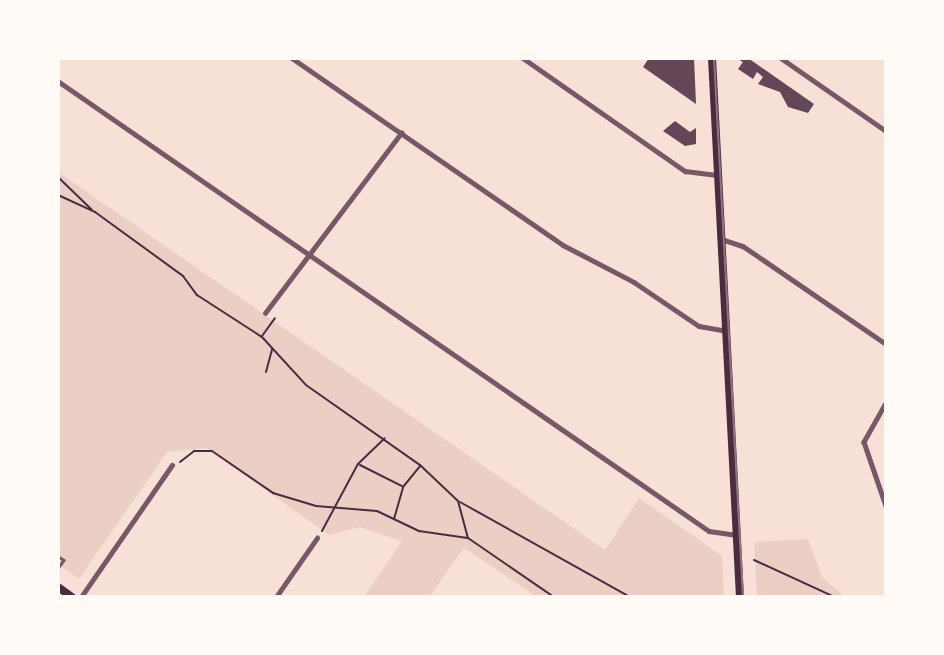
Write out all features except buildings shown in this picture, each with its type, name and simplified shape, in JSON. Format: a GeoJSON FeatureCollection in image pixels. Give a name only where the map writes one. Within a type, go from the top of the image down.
{"type":"FeatureCollection","features":[{"type":"Feature","properties":{"kind":"main road"},"geometry":{"type":"LineString","coordinates":[[712,58],[740,597]]}},
{"type":"Feature","properties":{"kind":"main road"},"geometry":{"type":"LineString","coordinates":[[58,587],[72,597]]}},
{"type":"Feature","properties":{"kind":"street"},"geometry":{"type":"LineString","coordinates":[[292,58],[563,245],[634,282],[699,326],[726,331]]}},
{"type":"Feature","properties":{"kind":"street"},"geometry":{"type":"LineString","coordinates":[[523,58],[685,171],[717,175]]}},
{"type":"Feature","properties":{"kind":"street"},"geometry":{"type":"LineString","coordinates":[[780,58],[886,131]]}},
{"type":"Feature","properties":{"kind":"street"},"geometry":{"type":"LineString","coordinates":[[58,80],[709,531],[737,535]]}},
{"type":"Feature","properties":{"kind":"street"},"geometry":{"type":"LineString","coordinates":[[265,313],[307,253],[401,133]]}},
{"type":"Feature","properties":{"kind":"street"},"geometry":{"type":"LineString","coordinates":[[720,239],[743,246],[886,344]]}},
{"type":"Feature","properties":{"kind":"street"},"geometry":{"type":"LineString","coordinates":[[886,403],[864,442],[886,506]]}},
{"type":"Feature","properties":{"kind":"street"},"geometry":{"type":"LineString","coordinates":[[81,597],[172,466]]}},
{"type":"Feature","properties":{"kind":"street"},"geometry":{"type":"LineString","coordinates":[[276,597],[317,538]]}},
{"type":"Feature","properties":{"kind":"lane"},"geometry":{"type":"LineString","coordinates":[[58,556],[64,561],[58,569]]}},
{"type":"Feature","properties":{"kind":"path"},"geometry":{"type":"LineString","coordinates":[[58,177],[92,211],[262,337],[306,385],[386,437],[458,501],[630,597]]}},
{"type":"Feature","properties":{"kind":"path"},"geometry":{"type":"LineString","coordinates":[[58,195],[92,211]]}},
{"type":"Feature","properties":{"kind":"path"},"geometry":{"type":"LineString","coordinates":[[262,337],[275,318]]}},
{"type":"Feature","properties":{"kind":"path"},"geometry":{"type":"LineString","coordinates":[[266,372],[272,348]]}},
{"type":"Feature","properties":{"kind":"path"},"geometry":{"type":"LineString","coordinates":[[317,538],[338,508],[358,464],[386,437]]}},
{"type":"Feature","properties":{"kind":"path"},"geometry":{"type":"LineString","coordinates":[[172,466],[194,451],[212,451],[273,493],[394,519],[419,531],[468,538],[554,597]]}},
{"type":"Feature","properties":{"kind":"path"},"geometry":{"type":"LineString","coordinates":[[358,464],[403,487]]}},
{"type":"Feature","properties":{"kind":"path"},"geometry":{"type":"LineString","coordinates":[[394,519],[403,487],[420,466]]}},
{"type":"Feature","properties":{"kind":"path"},"geometry":{"type":"LineString","coordinates":[[458,501],[468,538]]}},
{"type":"Feature","properties":{"kind":"path"},"geometry":{"type":"LineString","coordinates":[[754,560],[835,597]]}},
{"type":"Feature","properties":{"kind":"shaded area"},"geometry":{"type":"Polygon","coordinates":[[[58,172],[605,550],[639,498],[722,556],[724,597],[537,597],[464,548],[429,597],[364,597],[402,541],[359,527],[329,535],[206,448],[167,452],[79,579],[58,564],[58,172]]]}},
{"type":"Feature","properties":{"kind":"shaded area"},"geometry":{"type":"Polygon","coordinates":[[[808,539],[822,577],[845,597],[757,597],[754,542],[808,539]]]}},
{"type":"Feature","properties":{"kind":"tram line"},"geometry":{"type":"LineString","coordinates":[[714,58],[743,597]]}}]}
